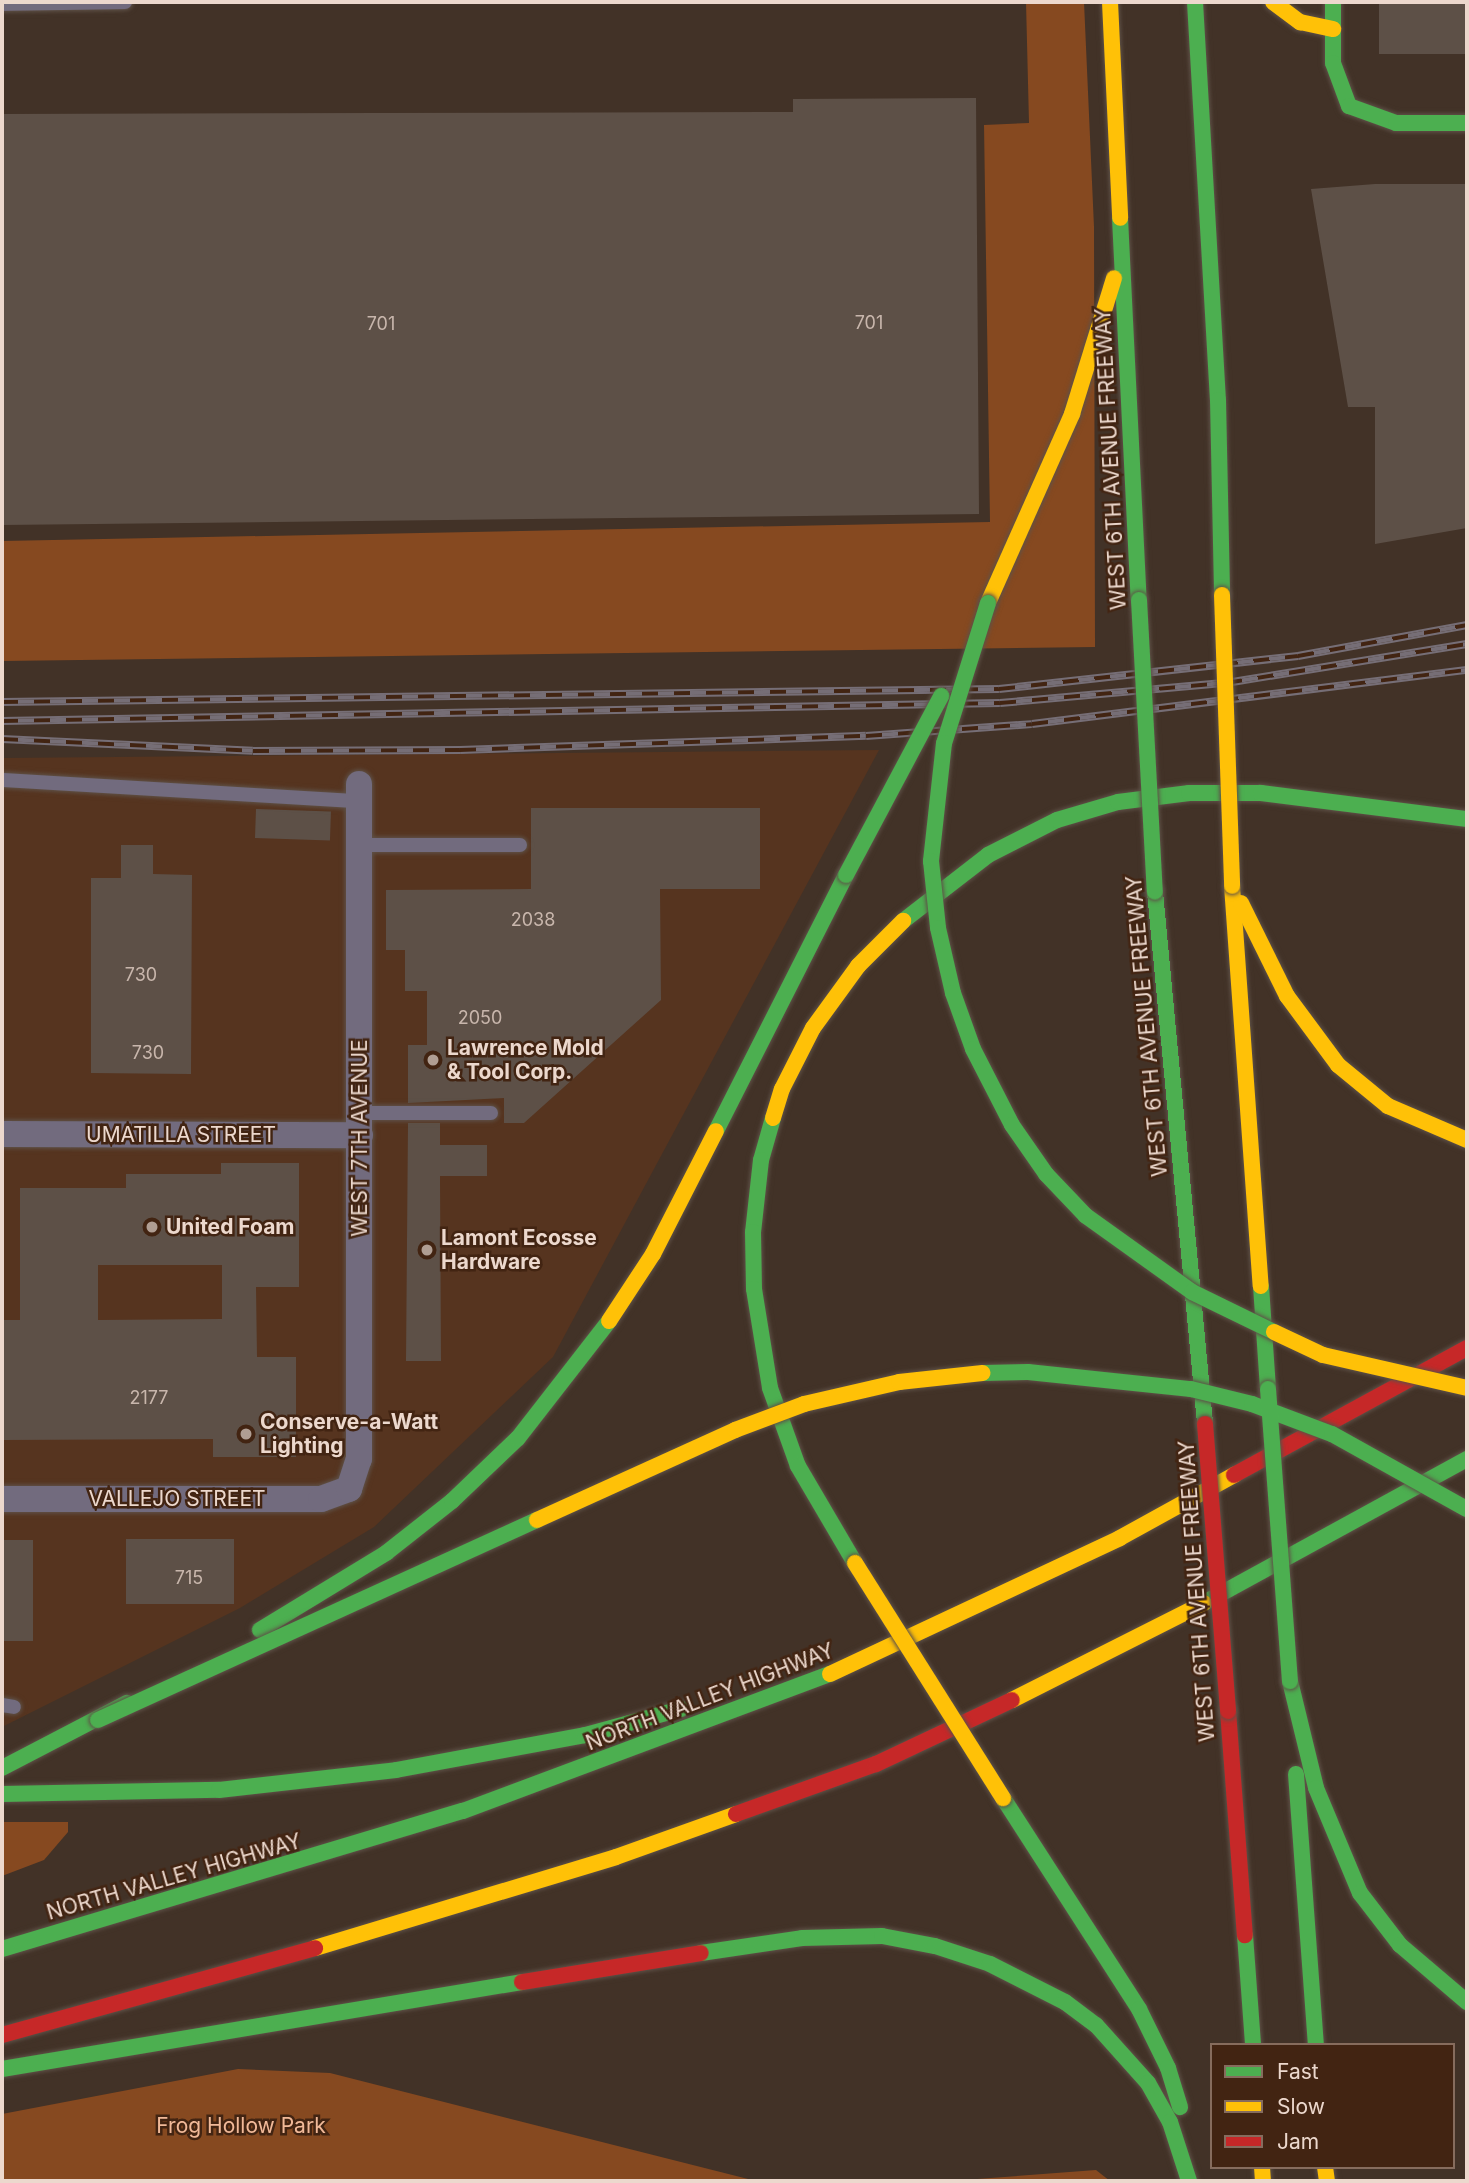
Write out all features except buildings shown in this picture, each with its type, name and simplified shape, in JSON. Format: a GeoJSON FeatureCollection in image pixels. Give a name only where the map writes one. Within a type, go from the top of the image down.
{"type":"FeatureCollection","features":[{"type":"Feature","properties":{"kind":"main road"},"geometry":{"type":"LineString","coordinates":[[1195,2],[1218,400],[1232,886],[1316,2043]]}},
{"type":"Feature","properties":{"kind":"main road"},"geometry":{"type":"LineString","coordinates":[[1273,2],[1300,22],[1333,29]]}},
{"type":"Feature","properties":{"kind":"main road"},"geometry":{"type":"LineString","coordinates":[[1333,2],[1336,80],[1349,106],[1379,121],[1467,123]]}},
{"type":"Feature","properties":{"kind":"main road","name":"WEST 6TH AVENUE FREEWAY"},"geometry":{"type":"LineString","coordinates":[[1110,5],[1155,892],[1205,1424],[1253,2043]]}},
{"type":"Feature","properties":{"kind":"main road"},"geometry":{"type":"LineString","coordinates":[[98,1720],[295,1611],[386,1553],[479,1477],[559,1391],[612,1320],[653,1254],[988,604],[1048,471],[1084,380],[1122,253]]}},
{"type":"Feature","properties":{"kind":"main road"},"geometry":{"type":"LineString","coordinates":[[988,604],[944,743],[931,861],[938,928],[953,993],[973,1049],[1012,1125],[1046,1174],[1086,1216],[1192,1292],[1323,1355],[1467,1388]]}},
{"type":"Feature","properties":{"kind":"main road"},"geometry":{"type":"LineString","coordinates":[[1191,2181],[1174,2088],[1139,2009],[855,1563],[798,1466],[770,1388],[754,1289],[753,1233],[761,1160],[782,1089],[813,1028],[858,967],[913,911],[988,855],[1056,820],[1118,802],[1189,793],[1261,793],[1467,819]]}},
{"type":"Feature","properties":{"kind":"main road"},"geometry":{"type":"LineString","coordinates":[[1232,886],[1287,996],[1320,1045],[1388,1106],[1436,1130],[1467,1140]]}},
{"type":"Feature","properties":{"kind":"main road","name":"NORTH VALLEY HIGHWAY"},"geometry":{"type":"LineString","coordinates":[[2,1949],[463,1811],[727,1717],[872,1655],[1216,1489],[1467,1348]]}},
{"type":"Feature","properties":{"kind":"main road"},"geometry":{"type":"LineString","coordinates":[[2,1768],[98,1720],[735,1430],[804,1404],[899,1382],[967,1373],[1028,1372],[1109,1377],[1201,1392],[1264,1408],[1345,1440],[1467,1509]]}},
{"type":"Feature","properties":{"kind":"main road"},"geometry":{"type":"LineString","coordinates":[[2,2035],[390,1927],[793,1796],[935,1738],[1114,1651],[1467,1460]]}},
{"type":"Feature","properties":{"kind":"main road"},"geometry":{"type":"LineString","coordinates":[[1378,1510],[1467,1496]]}},
{"type":"Feature","properties":{"kind":"main road"},"geometry":{"type":"LineString","coordinates":[[2,1794],[219,1790],[396,1770],[585,1735],[872,1655]]}},
{"type":"Feature","properties":{"kind":"main road"},"geometry":{"type":"LineString","coordinates":[[1290,1681],[1315,1788],[1343,1862],[1360,1893],[1400,1945],[1467,2001]]}},
{"type":"Feature","properties":{"kind":"main road"},"geometry":{"type":"LineString","coordinates":[[2,2069],[648,1961],[802,1938],[883,1936],[936,1946],[990,1964],[1065,2002],[1096,2025],[1148,2083],[1170,2122],[1191,2181]]}},
{"type":"Feature","properties":{"kind":"street","name":"WEST 7TH AVENUE"},"geometry":{"type":"LineString","coordinates":[[349,1489],[359,1459],[359,793]]}},
{"type":"Feature","properties":{"kind":"street","name":"UMATILLA STREET"},"geometry":{"type":"LineString","coordinates":[[2,1134],[360,1124]]}},
{"type":"Feature","properties":{"kind":"street","name":"VALLEJO STREET"},"geometry":{"type":"LineString","coordinates":[[2,1499],[321,1499],[349,1489]]}},
{"type":"Feature","properties":{"kind":"lane"},"geometry":{"type":"LineString","coordinates":[[2,5],[125,2]]}},
{"type":"Feature","properties":{"kind":"lane"},"geometry":{"type":"LineString","coordinates":[[2,780],[359,793]]}},
{"type":"Feature","properties":{"kind":"lane"},"geometry":{"type":"LineString","coordinates":[[359,845],[520,845]]}},
{"type":"Feature","properties":{"kind":"lane"},"geometry":{"type":"LineString","coordinates":[[360,1124],[491,1112]]}},
{"type":"Feature","properties":{"kind":"shaded area"},"geometry":{"type":"Polygon","coordinates":[[[879,750],[553,1357],[374,1527],[240,1608],[2,1727],[2,758],[879,750]]]}},
{"type":"Feature","properties":{"kind":"green space"},"geometry":{"type":"Polygon","coordinates":[[[1026,2],[1084,2],[1094,227],[1095,647],[2,661],[2,541],[990,522],[984,125],[1029,123],[1026,2]]]}},
{"type":"Feature","properties":{"kind":"green space"},"geometry":{"type":"Polygon","coordinates":[[[2,1822],[68,1822],[68,1832],[44,1860],[2,1876],[2,1822]]]}},
{"type":"Feature","properties":{"kind":"green space","name":"Frog Hollow Park"},"geometry":{"type":"Polygon","coordinates":[[[238,2069],[330,2073],[756,2181],[2,2181],[2,2114],[238,2069]]]}},
{"type":"Feature","properties":{"kind":"green space"},"geometry":{"type":"Polygon","coordinates":[[[1096,2170],[1110,2181],[950,2181],[1096,2170]]]}},
{"type":"Feature","properties":{"kind":"railway"},"geometry":{"type":"LineString","coordinates":[[2,702],[999,689],[1298,656],[1467,625]]}},
{"type":"Feature","properties":{"kind":"railway"},"geometry":{"type":"LineString","coordinates":[[2,721],[1000,703],[1226,683],[1467,644]]}},
{"type":"Feature","properties":{"kind":"railway"},"geometry":{"type":"LineString","coordinates":[[2,739],[253,751],[460,750],[866,736],[1032,724],[1467,670]]}},
{"type":"Feature","properties":{"kind":"traffic: fast"},"geometry":{"type":"LineString","coordinates":[[1195,2],[1218,400],[1222,595]]}},
{"type":"Feature","properties":{"kind":"traffic: fast"},"geometry":{"type":"LineString","coordinates":[[1333,2],[1333,63],[1349,106],[1396,123],[1467,123]]}},
{"type":"Feature","properties":{"kind":"traffic: fast"},"geometry":{"type":"LineString","coordinates":[[1120,218],[1139,600]]}},
{"type":"Feature","properties":{"kind":"traffic: fast"},"geometry":{"type":"LineString","coordinates":[[1139,600],[1155,892]]}},
{"type":"Feature","properties":{"kind":"traffic: fast"},"geometry":{"type":"LineString","coordinates":[[988,603],[944,743],[931,861],[938,928],[953,993],[973,1049],[1012,1125],[1046,1174],[1086,1216],[1192,1292],[1274,1332]]}},
{"type":"Feature","properties":{"kind":"traffic: fast"},"geometry":{"type":"LineString","coordinates":[[846,875],[941,696]]}},
{"type":"Feature","properties":{"kind":"traffic: fast"},"geometry":{"type":"LineString","coordinates":[[903,921],[988,855],[1057,820],[1118,802],[1189,793],[1261,793],[1467,819]]}},
{"type":"Feature","properties":{"kind":"traffic: fast"},"geometry":{"type":"LineString","coordinates":[[716,1131],[846,875]]}},
{"type":"Feature","properties":{"kind":"traffic: fast"},"geometry":{"type":"LineString","coordinates":[[1155,892],[1205,1423]]}},
{"type":"Feature","properties":{"kind":"traffic: fast"},"geometry":{"type":"LineString","coordinates":[[773,1118],[761,1160],[753,1232],[754,1289],[770,1388],[798,1466],[855,1563]]}},
{"type":"Feature","properties":{"kind":"traffic: fast"},"geometry":{"type":"LineString","coordinates":[[1261,1286],[1268,1389]]}},
{"type":"Feature","properties":{"kind":"traffic: fast"},"geometry":{"type":"LineString","coordinates":[[260,1630],[386,1553],[452,1501],[518,1438],[609,1321]]}},
{"type":"Feature","properties":{"kind":"traffic: fast"},"geometry":{"type":"LineString","coordinates":[[983,1373],[1028,1372],[1191,1389],[1252,1404],[1332,1434],[1467,1509]]}},
{"type":"Feature","properties":{"kind":"traffic: fast"},"geometry":{"type":"LineString","coordinates":[[1268,1389],[1290,1681]]}},
{"type":"Feature","properties":{"kind":"traffic: fast"},"geometry":{"type":"LineString","coordinates":[[1204,1603],[1467,1459]]}},
{"type":"Feature","properties":{"kind":"traffic: fast"},"geometry":{"type":"LineString","coordinates":[[98,1720],[537,1520]]}},
{"type":"Feature","properties":{"kind":"traffic: fast"},"geometry":{"type":"LineString","coordinates":[[2,1949],[463,1811],[830,1674]]}},
{"type":"Feature","properties":{"kind":"traffic: fast"},"geometry":{"type":"LineString","coordinates":[[1290,1681],[1316,1788],[1360,1893],[1400,1945],[1467,2002]]}},
{"type":"Feature","properties":{"kind":"traffic: fast"},"geometry":{"type":"LineString","coordinates":[[2,1768],[127,1703]]}},
{"type":"Feature","properties":{"kind":"traffic: fast"},"geometry":{"type":"LineString","coordinates":[[2,1794],[219,1790],[396,1770],[585,1735],[681,1709]]}},
{"type":"Feature","properties":{"kind":"traffic: fast"},"geometry":{"type":"LineString","coordinates":[[1296,1774],[1316,2043]]}},
{"type":"Feature","properties":{"kind":"traffic: fast"},"geometry":{"type":"LineString","coordinates":[[1003,1798],[1139,2009],[1168,2068],[1180,2107]]}},
{"type":"Feature","properties":{"kind":"traffic: fast"},"geometry":{"type":"LineString","coordinates":[[1245,1935],[1253,2043]]}},
{"type":"Feature","properties":{"kind":"traffic: fast"},"geometry":{"type":"LineString","coordinates":[[701,1953],[802,1938],[882,1936],[935,1946],[990,1964],[1065,2002],[1096,2025],[1148,2083],[1170,2122],[1189,2181]]}},
{"type":"Feature","properties":{"kind":"traffic: fast"},"geometry":{"type":"LineString","coordinates":[[2,2069],[522,1982]]}},
{"type":"Feature","properties":{"kind":"traffic: slow"},"geometry":{"type":"LineString","coordinates":[[1110,2],[1120,218]]}},
{"type":"Feature","properties":{"kind":"traffic: slow"},"geometry":{"type":"LineString","coordinates":[[1273,2],[1300,22],[1333,29]]}},
{"type":"Feature","properties":{"kind":"traffic: slow"},"geometry":{"type":"LineString","coordinates":[[988,603],[1072,414],[1114,278]]}},
{"type":"Feature","properties":{"kind":"traffic: slow"},"geometry":{"type":"LineString","coordinates":[[1222,595],[1232,886]]}},
{"type":"Feature","properties":{"kind":"traffic: slow"},"geometry":{"type":"LineString","coordinates":[[1232,886],[1261,1286]]}},
{"type":"Feature","properties":{"kind":"traffic: slow"},"geometry":{"type":"LineString","coordinates":[[1241,903],[1287,996],[1338,1065],[1388,1106],[1467,1140]]}},
{"type":"Feature","properties":{"kind":"traffic: slow"},"geometry":{"type":"LineString","coordinates":[[773,1118],[782,1089],[813,1028],[858,966],[903,921]]}},
{"type":"Feature","properties":{"kind":"traffic: slow"},"geometry":{"type":"LineString","coordinates":[[609,1321],[653,1254],[716,1131]]}},
{"type":"Feature","properties":{"kind":"traffic: slow"},"geometry":{"type":"LineString","coordinates":[[1274,1332],[1323,1355],[1467,1388]]}},
{"type":"Feature","properties":{"kind":"traffic: slow"},"geometry":{"type":"LineString","coordinates":[[537,1520],[735,1430],[804,1404],[899,1382],[983,1373]]}},
{"type":"Feature","properties":{"kind":"traffic: slow"},"geometry":{"type":"LineString","coordinates":[[830,1674],[1120,1538],[1234,1475]]}},
{"type":"Feature","properties":{"kind":"traffic: slow"},"geometry":{"type":"LineString","coordinates":[[855,1563],[1003,1798]]}},
{"type":"Feature","properties":{"kind":"traffic: slow"},"geometry":{"type":"LineString","coordinates":[[1012,1700],[1204,1603]]}},
{"type":"Feature","properties":{"kind":"traffic: slow"},"geometry":{"type":"LineString","coordinates":[[315,1948],[616,1857],[736,1814]]}},
{"type":"Feature","properties":{"kind":"traffic: slow"},"geometry":{"type":"LineString","coordinates":[[1262,2169],[1263,2181]]}},
{"type":"Feature","properties":{"kind":"traffic: slow"},"geometry":{"type":"LineString","coordinates":[[1325,2169],[1327,2181]]}},
{"type":"Feature","properties":{"kind":"traffic: jam"},"geometry":{"type":"LineString","coordinates":[[1234,1475],[1467,1348]]}},
{"type":"Feature","properties":{"kind":"traffic: jam"},"geometry":{"type":"LineString","coordinates":[[1205,1424],[1228,1711]]}},
{"type":"Feature","properties":{"kind":"traffic: jam"},"geometry":{"type":"LineString","coordinates":[[736,1814],[876,1764],[1012,1700]]}},
{"type":"Feature","properties":{"kind":"traffic: jam"},"geometry":{"type":"LineString","coordinates":[[1228,1711],[1245,1935]]}},
{"type":"Feature","properties":{"kind":"traffic: jam"},"geometry":{"type":"LineString","coordinates":[[2,2035],[315,1948]]}},
{"type":"Feature","properties":{"kind":"traffic: jam"},"geometry":{"type":"LineString","coordinates":[[522,1982],[701,1953]]}},
{"type":"Feature","properties":{"kind":"place","name":"Lawrence Mold & Tool Corp."},"geometry":{"type":"Point","coordinates":[433,1060]}},
{"type":"Feature","properties":{"kind":"place","name":"United Foam"},"geometry":{"type":"Point","coordinates":[152,1227]}},
{"type":"Feature","properties":{"kind":"place","name":"Lamont Ecosse Hardware"},"geometry":{"type":"Point","coordinates":[427,1250]}},
{"type":"Feature","properties":{"kind":"place","name":"Conserve-a-Watt Lighting"},"geometry":{"type":"Point","coordinates":[246,1434]}}]}
